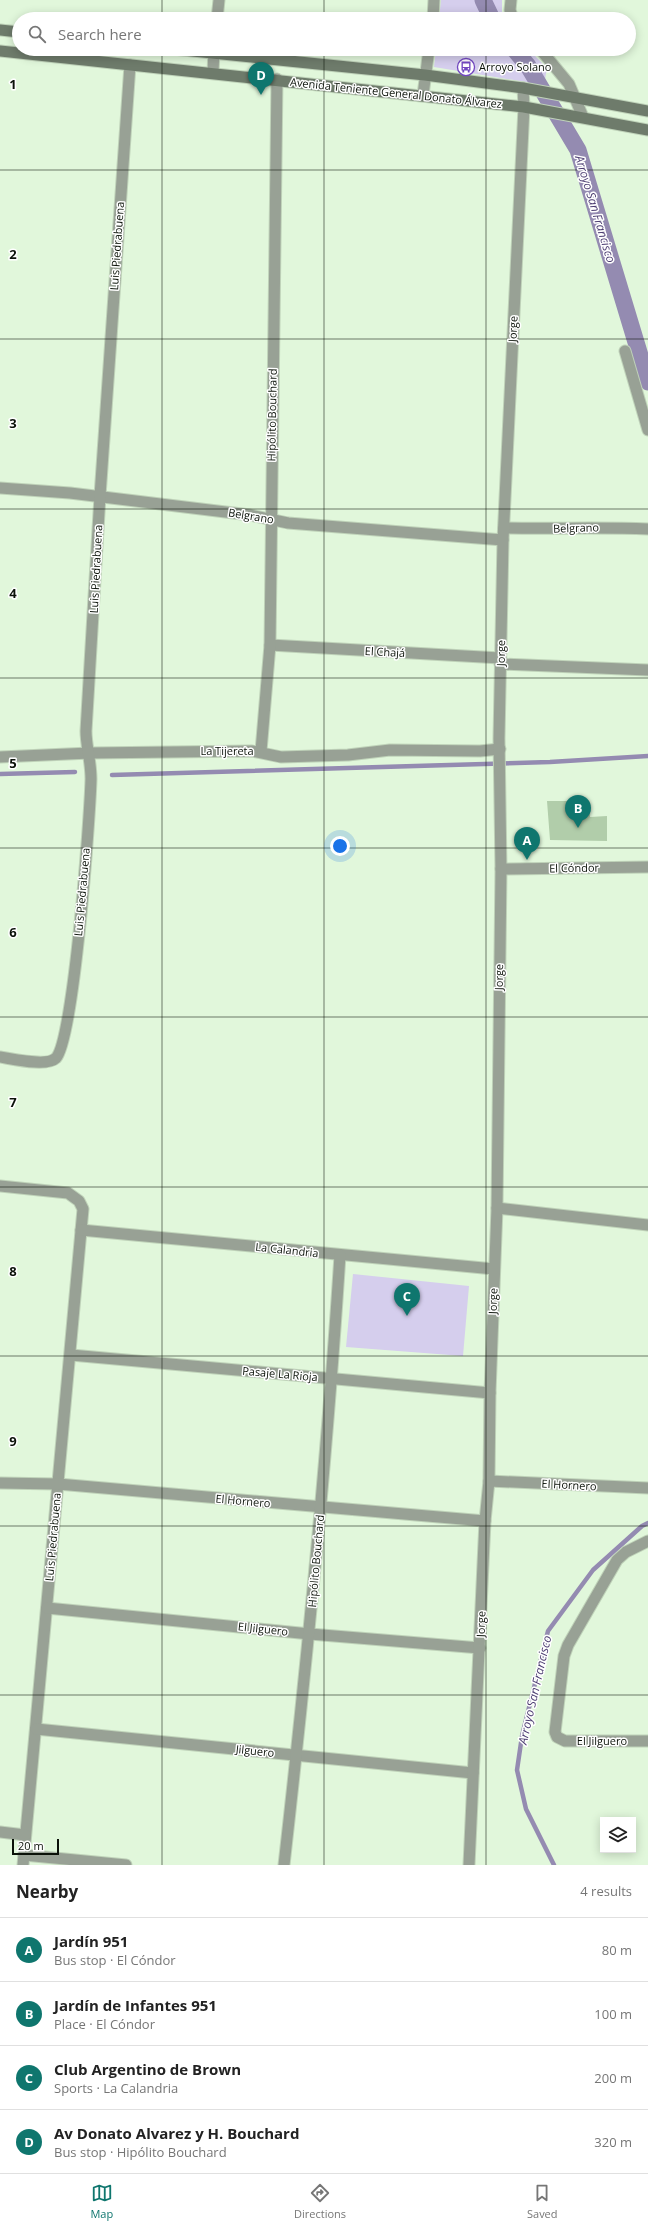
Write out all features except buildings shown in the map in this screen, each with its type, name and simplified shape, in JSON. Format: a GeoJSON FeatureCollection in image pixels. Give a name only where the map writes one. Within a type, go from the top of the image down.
{"type":"FeatureCollection","features":[{"type":"Feature","properties":{"kind":"main road"},"geometry":{"type":"LineString","coordinates":[[0,30],[12,31]]}},
{"type":"Feature","properties":{"kind":"main road","name":"Avenida Teniente General Donato Álvarez"},"geometry":{"type":"LineString","coordinates":[[0,51],[12,52]]}},
{"type":"Feature","properties":{"kind":"main road","name":"Avenida Teniente General Donato Álvarez"},"geometry":{"type":"LineString","coordinates":[[46,56],[213,72],[524,107],[648,130]]}},
{"type":"Feature","properties":{"kind":"main road","name":"Avenida Teniente General Donato Álvarez"},"geometry":{"type":"LineString","coordinates":[[258,56],[523,88],[648,111]]}},
{"type":"Feature","properties":{"kind":"street"},"geometry":{"type":"LineString","coordinates":[[218,12],[219,0]]}},
{"type":"Feature","properties":{"kind":"street"},"geometry":{"type":"LineString","coordinates":[[433,12],[434,0]]}},
{"type":"Feature","properties":{"kind":"street"},"geometry":{"type":"LineString","coordinates":[[511,0],[511,12]]}},
{"type":"Feature","properties":{"kind":"street"},"geometry":{"type":"LineString","coordinates":[[213,72],[214,56]]}},
{"type":"Feature","properties":{"kind":"street"},"geometry":{"type":"LineString","coordinates":[[423,95],[428,56]]}},
{"type":"Feature","properties":{"kind":"street"},"geometry":{"type":"LineString","coordinates":[[547,56],[562,72],[576,98],[583,117]]}},
{"type":"Feature","properties":{"kind":"street","name":"Luis Piedrabuena"},"geometry":{"type":"LineString","coordinates":[[0,1057],[44,1062],[52,1061],[59,1052],[69,1006],[79,934],[91,781],[90,753],[86,731],[100,496],[130,65]]}},
{"type":"Feature","properties":{"kind":"street","name":"Hipólito Bouchard"},"geometry":{"type":"LineString","coordinates":[[261,751],[270,645],[277,79]]}},
{"type":"Feature","properties":{"kind":"street","name":"Jorge"},"geometry":{"type":"LineString","coordinates":[[469,1865],[485,1521],[489,1481],[490,1393],[497,1208],[501,771],[500,661],[503,540],[524,107],[523,88]]}},
{"type":"Feature","properties":{"kind":"street"},"geometry":{"type":"LineString","coordinates":[[625,351],[648,430]]}},
{"type":"Feature","properties":{"kind":"street","name":"Belgrano"},"geometry":{"type":"LineString","coordinates":[[0,488],[100,496],[271,519],[288,523],[503,540]]}},
{"type":"Feature","properties":{"kind":"street","name":"Belgrano"},"geometry":{"type":"LineString","coordinates":[[504,528],[575,530],[606,527],[648,528]]}},
{"type":"Feature","properties":{"kind":"street","name":"El Chajá"},"geometry":{"type":"LineString","coordinates":[[270,645],[648,670]]}},
{"type":"Feature","properties":{"kind":"street","name":"La Tijereta"},"geometry":{"type":"LineString","coordinates":[[0,757],[90,753],[261,751],[282,757],[348,755],[390,750],[480,751],[500,753]]}},
{"type":"Feature","properties":{"kind":"street","name":"El Cóndor"},"geometry":{"type":"LineString","coordinates":[[500,869],[648,867]]}},
{"type":"Feature","properties":{"kind":"street","name":"Luis Piedrabuena"},"geometry":{"type":"LineString","coordinates":[[0,1186],[68,1193],[79,1201],[83,1209],[25,1835],[24,1860]]}},
{"type":"Feature","properties":{"kind":"street"},"geometry":{"type":"LineString","coordinates":[[497,1208],[648,1225]]}},
{"type":"Feature","properties":{"kind":"street","name":"La Calandria"},"geometry":{"type":"LineString","coordinates":[[81,1230],[340,1256],[494,1269]]}},
{"type":"Feature","properties":{"kind":"street","name":"Hipólito Bouchard"},"geometry":{"type":"LineString","coordinates":[[284,1865],[310,1634],[332,1378],[340,1256]]}},
{"type":"Feature","properties":{"kind":"street","name":"Pasaje La Rioja"},"geometry":{"type":"LineString","coordinates":[[70,1355],[490,1393]]}},
{"type":"Feature","properties":{"kind":"street","name":"El Hornero"},"geometry":{"type":"LineString","coordinates":[[489,1481],[648,1488]]}},
{"type":"Feature","properties":{"kind":"street","name":"El Hornero"},"geometry":{"type":"LineString","coordinates":[[0,1483],[58,1484],[321,1508],[485,1521]]}},
{"type":"Feature","properties":{"kind":"street","name":"El Jilguero"},"geometry":{"type":"LineString","coordinates":[[648,1541],[626,1552],[617,1560],[568,1645],[564,1656],[555,1732],[556,1737],[565,1741],[648,1740]]}},
{"type":"Feature","properties":{"kind":"street","name":"El Jilguero"},"geometry":{"type":"LineString","coordinates":[[47,1608],[310,1634],[480,1648]]}},
{"type":"Feature","properties":{"kind":"street","name":"Jilguero"},"geometry":{"type":"LineString","coordinates":[[36,1729],[473,1773]]}},
{"type":"Feature","properties":{"kind":"street"},"geometry":{"type":"LineString","coordinates":[[0,1832],[25,1835]]}},
{"type":"Feature","properties":{"kind":"street"},"geometry":{"type":"LineString","coordinates":[[24,1860],[126,1865]]}},
{"type":"Feature","properties":{"kind":"shaded area"},"geometry":{"type":"Polygon","coordinates":[[[441,0],[502,0],[502,12],[440,12],[441,0]]]}},
{"type":"Feature","properties":{"kind":"shaded area"},"geometry":{"type":"Polygon","coordinates":[[[435,56],[535,56],[547,68],[544,85],[434,67],[435,56]]]}},
{"type":"Feature","properties":{"kind":"shaded area"},"geometry":{"type":"Polygon","coordinates":[[[353,1274],[469,1286],[463,1356],[346,1347],[353,1274]]]}},
{"type":"Feature","properties":{"kind":"waterway","name":"Arroyo San Francisco"},"geometry":{"type":"LineString","coordinates":[[483,0],[489,12]]}},
{"type":"Feature","properties":{"kind":"waterway","name":"Arroyo San Francisco"},"geometry":{"type":"LineString","coordinates":[[520,56],[528,66],[578,150],[648,382]]}},
{"type":"Feature","properties":{"kind":"waterway"},"geometry":{"type":"LineString","coordinates":[[112,775],[550,762],[648,756]]}},
{"type":"Feature","properties":{"kind":"waterway"},"geometry":{"type":"LineString","coordinates":[[0,774],[75,772]]}},
{"type":"Feature","properties":{"kind":"waterway","name":"Arroyo San Francisco"},"geometry":{"type":"LineString","coordinates":[[554,1865],[526,1809],[517,1770],[522,1736],[548,1631],[593,1570],[642,1526],[648,1523]]}},
{"type":"Feature","properties":{"kind":"place","name":"Arroyo Solano"},"geometry":{"type":"Point","coordinates":[466,67]}},
{"type":"Feature","properties":{"kind":"place","name":"Av Donato Alvarez y H. Bouchard"},"geometry":{"type":"Point","coordinates":[261,95]}},
{"type":"Feature","properties":{"kind":"place","name":"Jardín de Infantes 951"},"geometry":{"type":"Point","coordinates":[578,828]}},
{"type":"Feature","properties":{"kind":"place","name":"Jardín 951"},"geometry":{"type":"Point","coordinates":[527,860]}},
{"type":"Feature","properties":{"kind":"place","name":"Club Argentino de Brown"},"geometry":{"type":"Point","coordinates":[407,1316]}}]}
